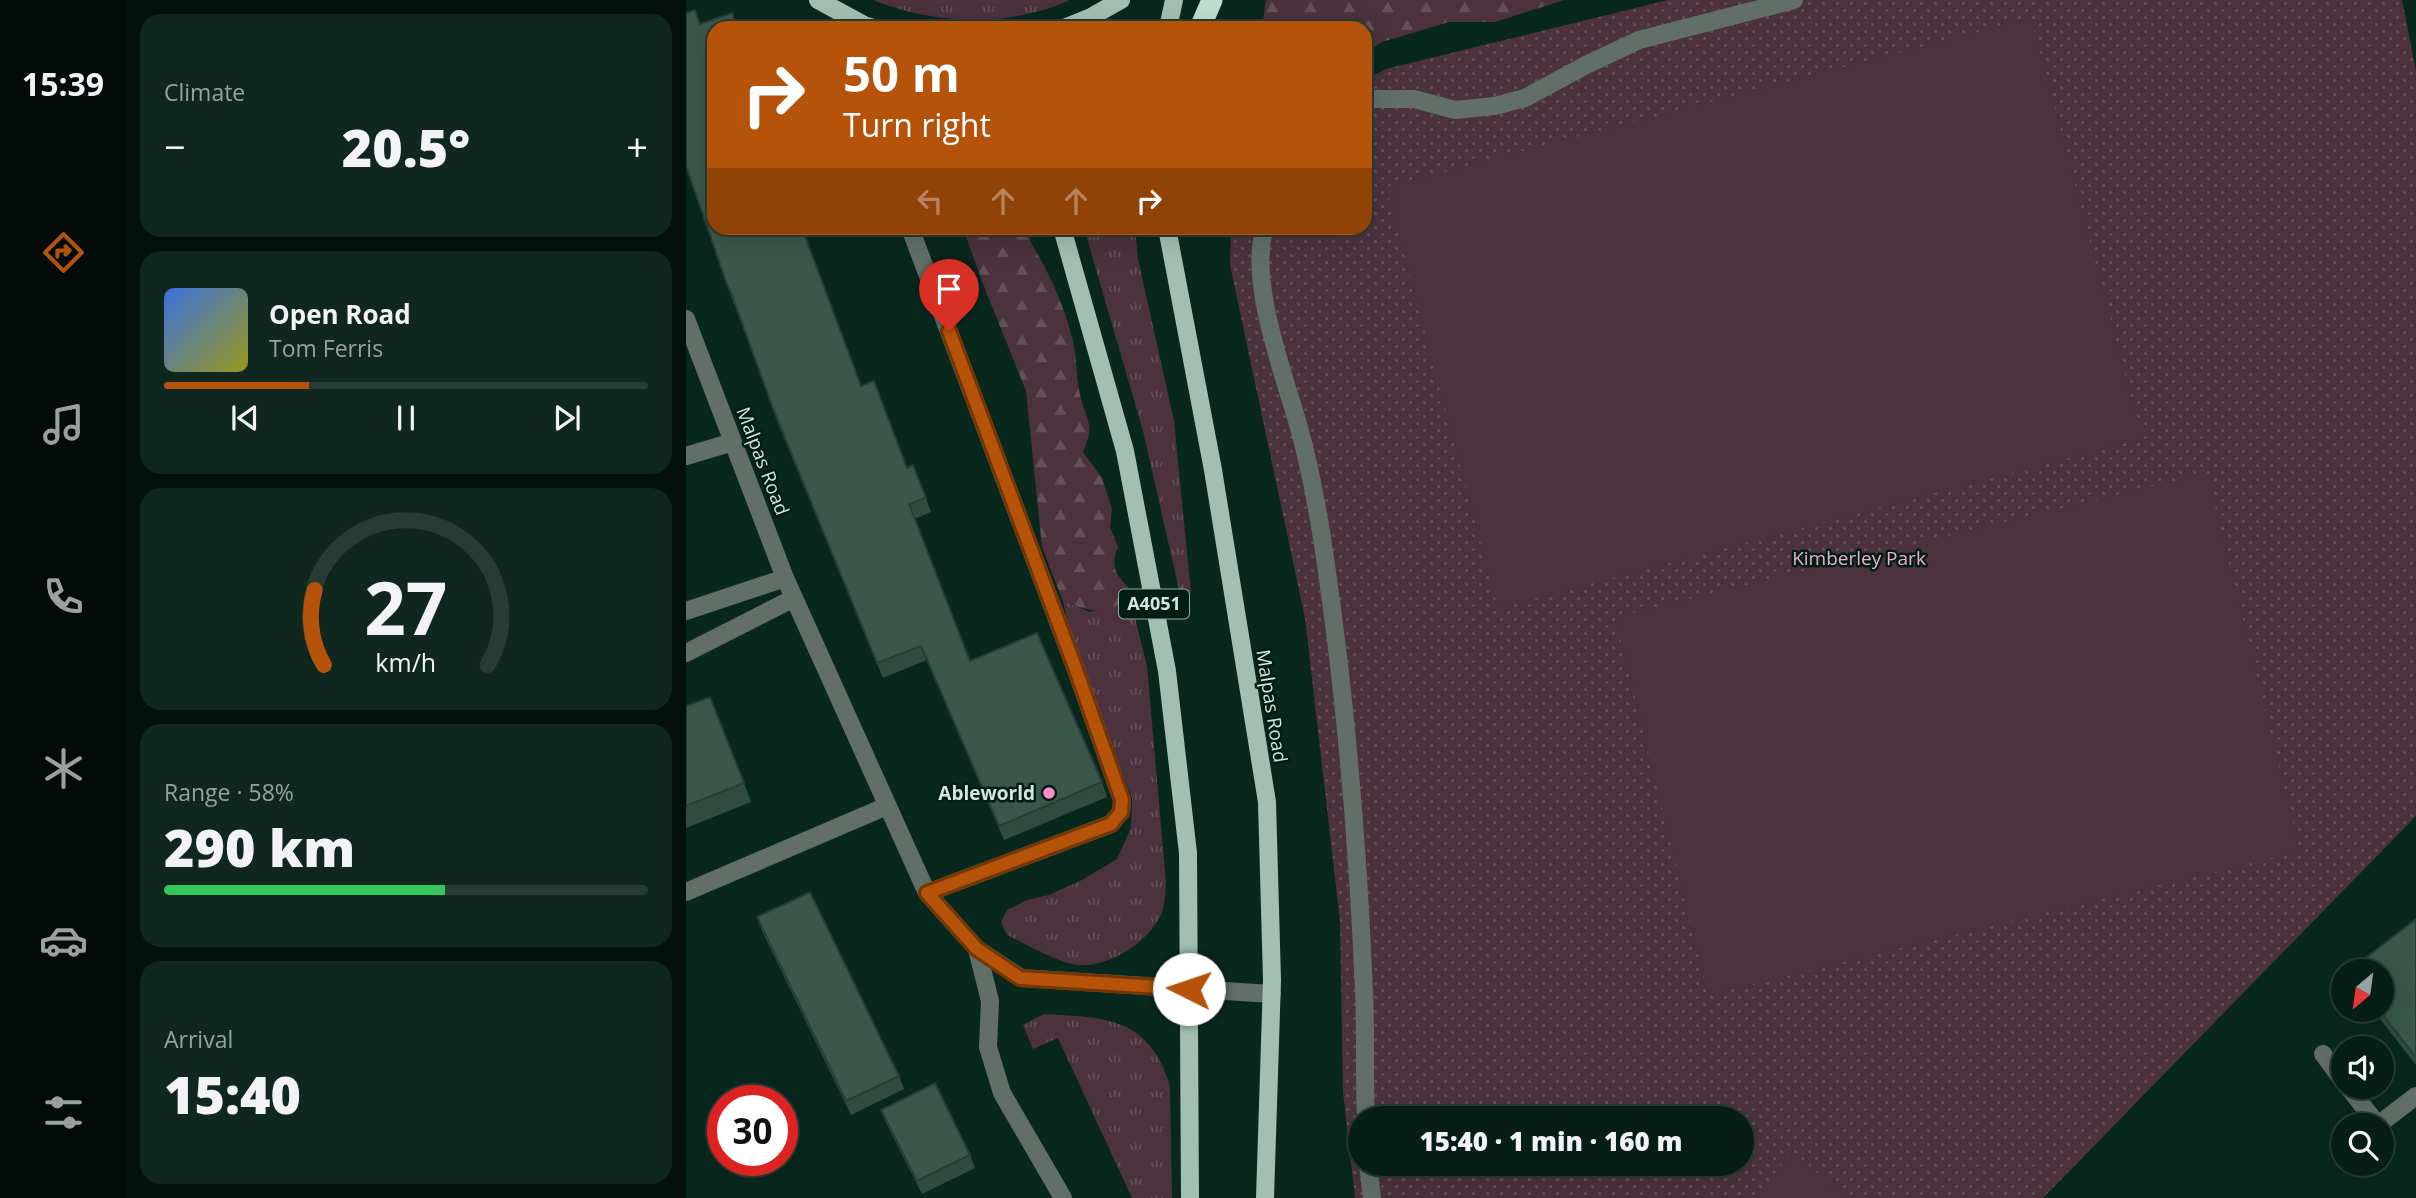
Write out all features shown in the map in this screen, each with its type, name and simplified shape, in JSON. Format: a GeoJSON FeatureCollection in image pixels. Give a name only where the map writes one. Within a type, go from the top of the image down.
{"type":"FeatureCollection","features":[{"type":"Feature","properties":{"kind":"highway"},"geometry":{"type":"LineString","coordinates":[[1203,21],[1212,0]]}},
{"type":"Feature","properties":{"kind":"main road"},"geometry":{"type":"LineString","coordinates":[[818,0],[857,21]]}},
{"type":"Feature","properties":{"kind":"main road"},"geometry":{"type":"LineString","coordinates":[[1081,21],[1121,0]]}},
{"type":"Feature","properties":{"kind":"main road"},"geometry":{"type":"LineString","coordinates":[[1170,21],[1174,0]]}},
{"type":"Feature","properties":{"kind":"main road","name":"A4051"},"geometry":{"type":"LineString","coordinates":[[1064,235],[1125,451],[1167,671],[1188,853],[1190,1198]]}},
{"type":"Feature","properties":{"kind":"main road","name":"Malpas Road"},"geometry":{"type":"LineString","coordinates":[[1168,235],[1213,470],[1267,802],[1272,994],[1265,1198]]}},
{"type":"Feature","properties":{"kind":"street"},"geometry":{"type":"LineString","coordinates":[[1372,100],[1414,99],[1455,110],[1495,106],[1525,98],[1639,40],[1794,0]]}},
{"type":"Feature","properties":{"kind":"street"},"geometry":{"type":"LineString","coordinates":[[913,235],[1075,667],[1122,800],[1121,812],[1111,824],[927,893]]}},
{"type":"Feature","properties":{"kind":"street"},"geometry":{"type":"LineString","coordinates":[[1262,235],[1263,290],[1275,352],[1298,426],[1324,541],[1347,727],[1361,930],[1366,1106]]}},
{"type":"Feature","properties":{"kind":"street","name":"Malpas Road"},"geometry":{"type":"LineString","coordinates":[[686,320],[785,578],[927,893],[977,949],[1020,978],[1272,994]]}},
{"type":"Feature","properties":{"kind":"street"},"geometry":{"type":"LineString","coordinates":[[686,456],[733,442]]}},
{"type":"Feature","properties":{"kind":"street"},"geometry":{"type":"LineString","coordinates":[[686,611],[785,578]]}},
{"type":"Feature","properties":{"kind":"street"},"geometry":{"type":"LineString","coordinates":[[686,653],[794,598]]}},
{"type":"Feature","properties":{"kind":"street"},"geometry":{"type":"LineString","coordinates":[[686,892],[887,806]]}},
{"type":"Feature","properties":{"kind":"street","name":"Malpas Road"},"geometry":{"type":"LineString","coordinates":[[977,949],[990,1002],[988,1047],[1002,1093],[1063,1198]]}},
{"type":"Feature","properties":{"kind":"street"},"geometry":{"type":"LineString","coordinates":[[2323,1054],[2331,1065]]}},
{"type":"Feature","properties":{"kind":"street"},"geometry":{"type":"LineString","coordinates":[[2394,1113],[2416,1096]]}},
{"type":"Feature","properties":{"kind":"street"},"geometry":{"type":"LineString","coordinates":[[2357,1099],[2369,1113]]}},
{"type":"Feature","properties":{"kind":"street"},"geometry":{"type":"LineString","coordinates":[[1369,1176],[1372,1198]]}},
{"type":"Feature","properties":{"kind":"green space"},"geometry":{"type":"Polygon","coordinates":[[[873,0],[1070,0],[1022,15],[972,20],[922,14],[873,0]]]}},
{"type":"Feature","properties":{"kind":"green space"},"geometry":{"type":"Polygon","coordinates":[[[1266,0],[1564,0],[1495,22],[1449,22],[1382,42],[1372,48],[1372,21],[1263,21],[1266,0]]]}},
{"type":"Feature","properties":{"kind":"green space","name":"Kimberley Park"},"geometry":{"type":"Polygon","coordinates":[[[1668,0],[2402,0],[2416,71],[2416,816],[2043,1198],[1355,1198],[1353,1176],[1754,1176],[1754,1106],[1348,1106],[1348,1136],[1343,1092],[1340,921],[1305,618],[1230,265],[1231,235],[1372,235],[1372,76],[1386,69],[1668,0]]]}},
{"type":"Feature","properties":{"kind":"green space"},"geometry":{"type":"Polygon","coordinates":[[[2031,18],[2142,439],[1498,608],[1386,187],[2031,18]]]}},
{"type":"Feature","properties":{"kind":"green space"},"geometry":{"type":"Polygon","coordinates":[[[966,235],[1031,235],[1030,241],[1055,289],[1073,341],[1082,404],[1089,423],[1089,435],[1083,452],[1102,478],[1112,509],[1110,527],[1118,547],[1115,568],[1128,587],[1123,602],[1107,609],[1093,610],[1063,601],[1042,547],[1026,391],[966,235]]]}},
{"type":"Feature","properties":{"kind":"green space"},"geometry":{"type":"Polygon","coordinates":[[[1086,235],[1136,235],[1138,259],[1174,421],[1191,593],[1180,594],[1143,431],[1086,235]]]}},
{"type":"Feature","properties":{"kind":"green space"},"geometry":{"type":"Polygon","coordinates":[[[2207,473],[2300,851],[1708,995],[1615,617],[2207,473]]]}},
{"type":"Feature","properties":{"kind":"green space"},"geometry":{"type":"Polygon","coordinates":[[[1128,590],[1147,666],[1166,883],[1164,903],[1155,925],[1126,952],[1102,962],[1077,965],[1051,957],[1007,935],[1001,922],[1007,910],[1082,880],[1117,859],[1131,828],[1132,798],[1070,635],[1063,601],[1090,612],[1123,602],[1128,590]]]}},
{"type":"Feature","properties":{"kind":"green space"},"geometry":{"type":"Polygon","coordinates":[[[1044,1014],[1106,1020],[1138,1034],[1151,1046],[1170,1086],[1172,1198],[1132,1198],[1058,1038],[1033,1049],[1023,1025],[1044,1014]]]}},
{"type":"Feature","properties":{"kind":"green space"},"geometry":{"type":"Polygon","coordinates":[[[1793,1152],[1847,1198],[1753,1198],[1793,1152]]]}},
{"type":"Feature","properties":{"kind":"building"},"geometry":{"type":"Polygon","coordinates":[[[695,10],[700,24],[707,22],[707,227],[686,166],[686,13],[695,10]]]}},
{"type":"Feature","properties":{"kind":"building"},"geometry":{"type":"Polygon","coordinates":[[[732,13],[735,21],[709,21],[732,13]]]}},
{"type":"Feature","properties":{"kind":"building"},"geometry":{"type":"Polygon","coordinates":[[[710,235],[805,235],[861,386],[874,381],[907,468],[913,465],[926,498],[909,504],[970,661],[1037,633],[1102,782],[999,826],[921,646],[877,663],[774,411],[710,235]]]}},
{"type":"Feature","properties":{"kind":"building"},"geometry":{"type":"Polygon","coordinates":[[[710,697],[744,783],[686,806],[686,706],[710,697]]]}},
{"type":"Feature","properties":{"kind":"building"},"geometry":{"type":"Polygon","coordinates":[[[810,892],[899,1076],[846,1101],[757,917],[810,892]]]}},
{"type":"Feature","properties":{"kind":"building"},"geometry":{"type":"Polygon","coordinates":[[[2416,919],[2415,1056],[2388,1022],[2394,1022],[2394,959],[2364,959],[2416,919]]]}},
{"type":"Feature","properties":{"kind":"building"},"geometry":{"type":"Polygon","coordinates":[[[935,1083],[970,1155],[917,1181],[881,1110],[935,1083]]]}},
{"type":"Feature","properties":{"kind":"place","name":"Ableworld"},"geometry":{"type":"Point","coordinates":[1049,793]}},
{"type":"Feature","properties":{"kind":"route"},"geometry":{"type":"LineString","coordinates":[[949,331],[1122,800],[1121,812],[1111,824],[927,893],[977,949],[1020,978],[1189,989]]}}]}
